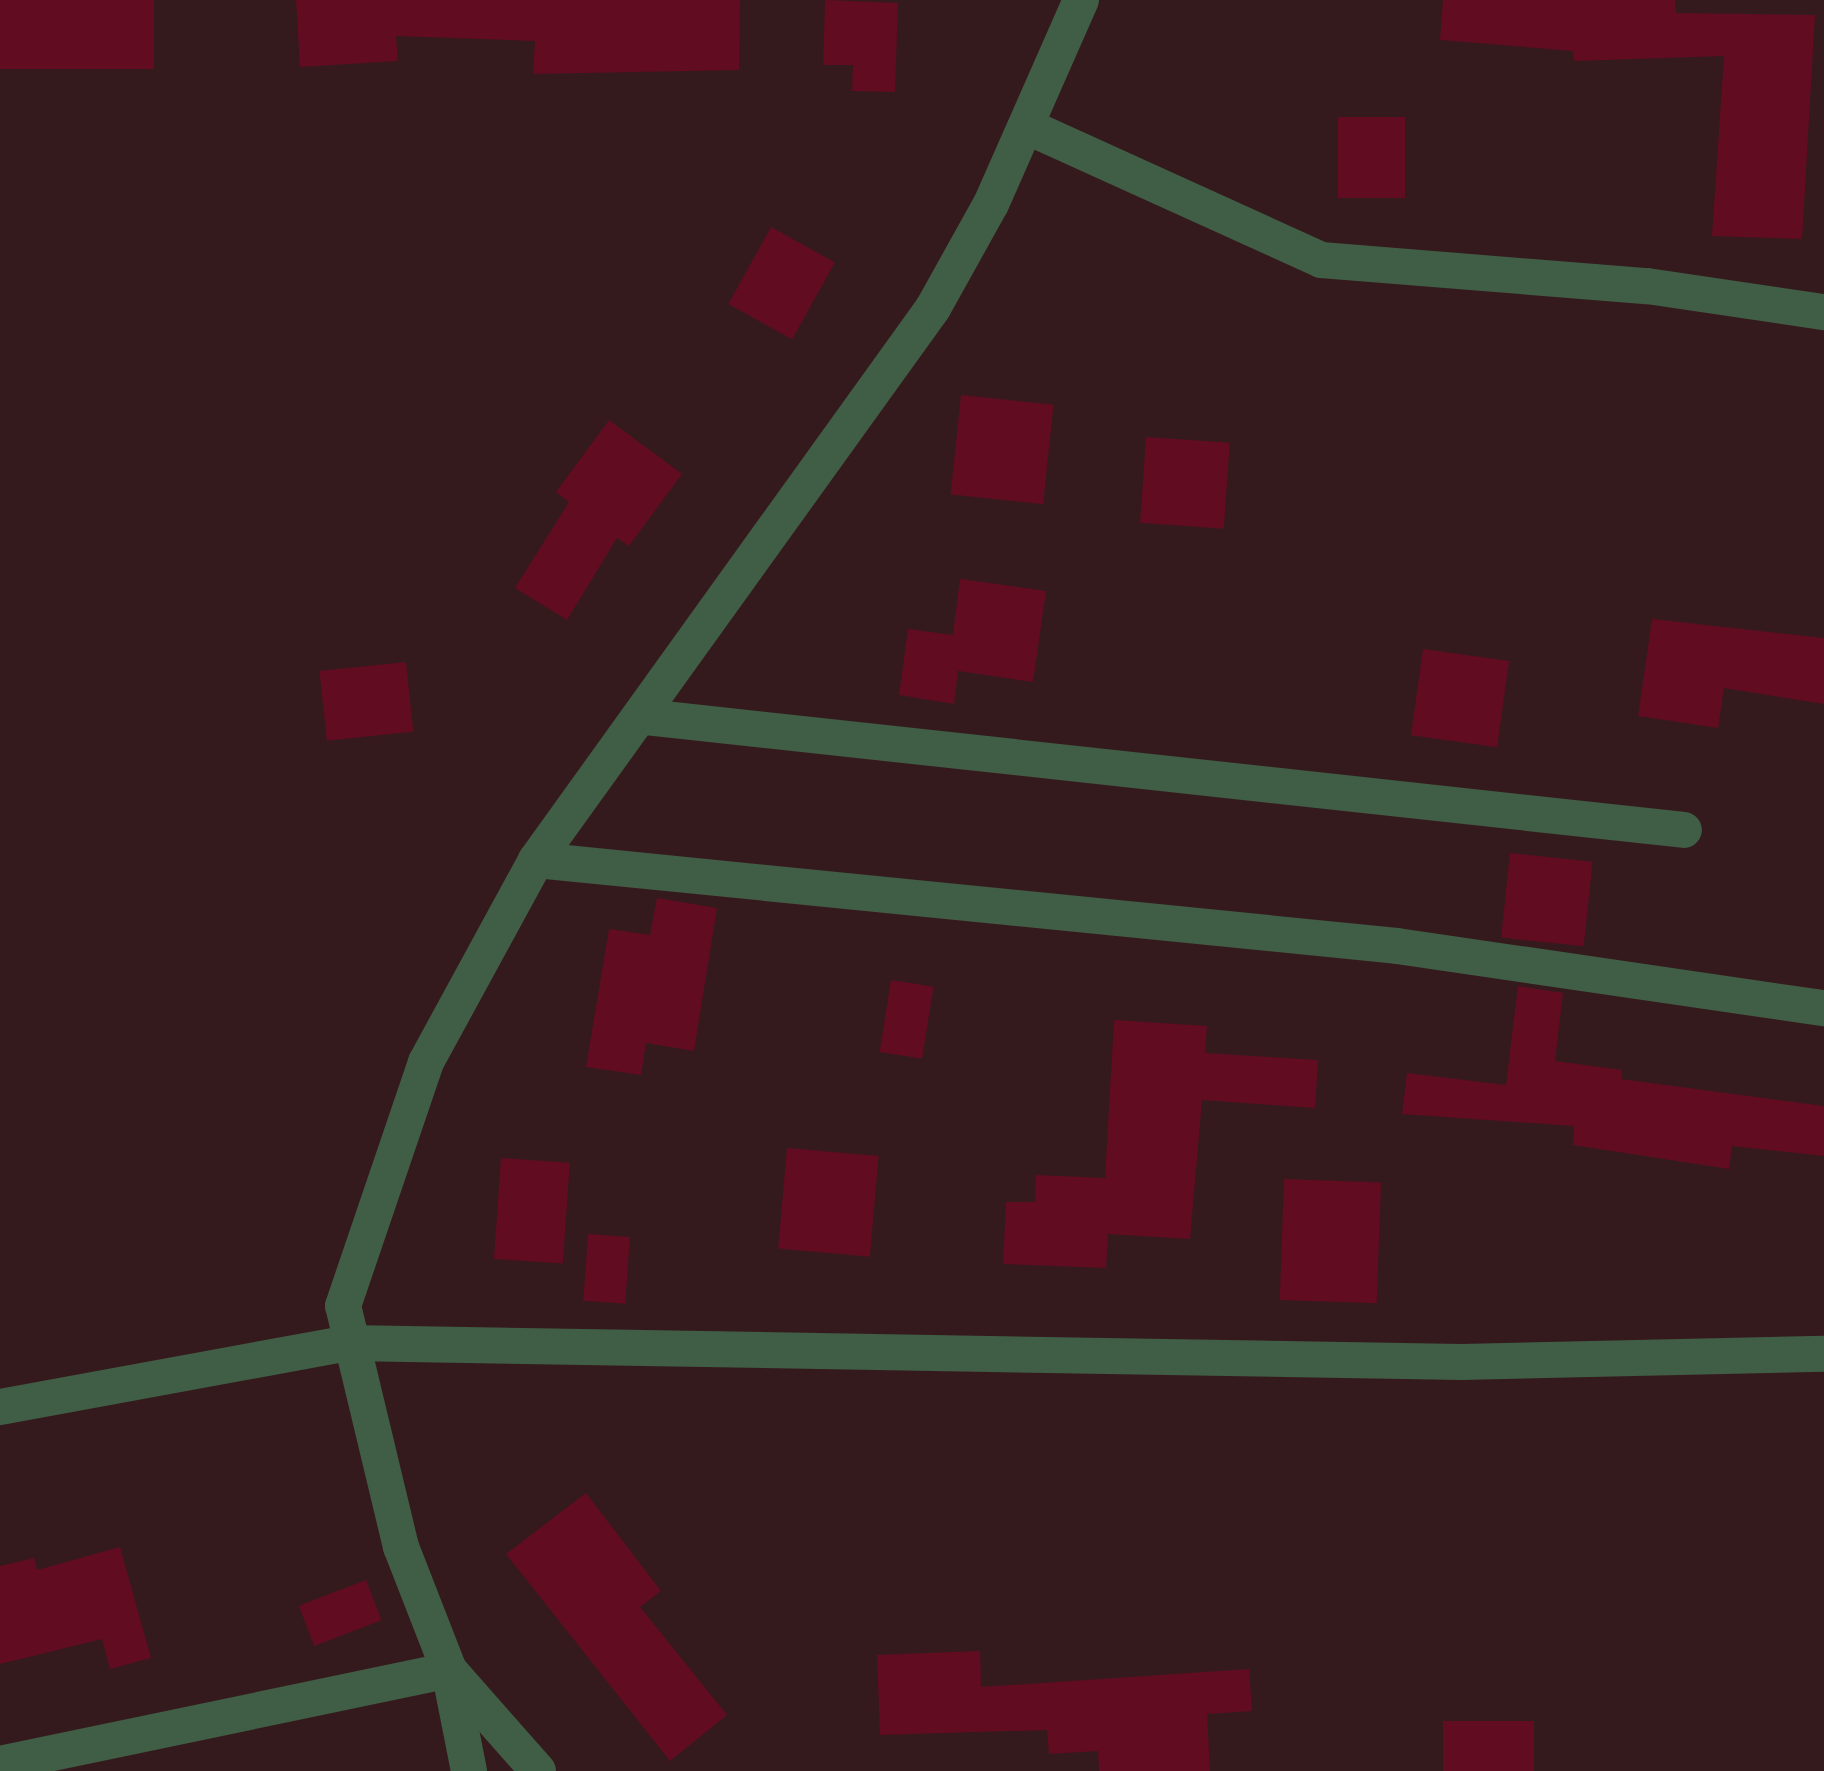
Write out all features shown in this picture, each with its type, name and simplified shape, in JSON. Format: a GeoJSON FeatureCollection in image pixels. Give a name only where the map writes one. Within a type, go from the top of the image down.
{"type":"FeatureCollection","features":[{"type":"Feature","properties":{"kind":"street"},"geometry":{"type":"LineString","coordinates":[[469,1771],[448,1670],[401,1547],[348,1343],[344,1306],[426,1062],[536,860],[646,717],[933,308],[1026,126],[1081,0]]}},
{"type":"Feature","properties":{"kind":"street"},"geometry":{"type":"LineString","coordinates":[[1026,126],[1321,260],[1647,286],[1824,312]]}},
{"type":"Feature","properties":{"kind":"street"},"geometry":{"type":"LineString","coordinates":[[646,717],[1684,830]]}},
{"type":"Feature","properties":{"kind":"street"},"geometry":{"type":"LineString","coordinates":[[536,860],[1396,946],[1824,1008]]}},
{"type":"Feature","properties":{"kind":"street"},"geometry":{"type":"LineString","coordinates":[[0,1407],[348,1343],[1462,1362],[1824,1354]]}},
{"type":"Feature","properties":{"kind":"street"},"geometry":{"type":"LineString","coordinates":[[0,1764],[448,1670]]}},
{"type":"Feature","properties":{"kind":"street"},"geometry":{"type":"LineString","coordinates":[[448,1670],[538,1771]]}},
{"type":"Feature","properties":{"kind":"building"},"geometry":{"type":"Polygon","coordinates":[[[0,0],[154,0],[154,69],[0,69],[0,0]]]}},
{"type":"Feature","properties":{"kind":"building"},"geometry":{"type":"Polygon","coordinates":[[[296,0],[740,0],[739,70],[533,74],[535,41],[396,36],[398,61],[300,67],[296,0]]]}},
{"type":"Feature","properties":{"kind":"building"},"geometry":{"type":"Polygon","coordinates":[[[825,0],[898,3],[895,92],[852,91],[853,65],[823,65],[825,0]]]}},
{"type":"Feature","properties":{"kind":"building"},"geometry":{"type":"Polygon","coordinates":[[[1443,0],[1675,0],[1676,13],[1815,15],[1802,239],[1712,236],[1724,56],[1574,61],[1573,51],[1440,40],[1443,0]]]}},
{"type":"Feature","properties":{"kind":"building"},"geometry":{"type":"Polygon","coordinates":[[[1338,117],[1405,117],[1405,198],[1338,198],[1338,117]]]}},
{"type":"Feature","properties":{"kind":"building"},"geometry":{"type":"Polygon","coordinates":[[[771,227],[835,262],[792,339],[728,304],[771,227]]]}},
{"type":"Feature","properties":{"kind":"building"},"geometry":{"type":"Polygon","coordinates":[[[961,395],[1053,405],[1043,504],[951,494],[961,395]]]}},
{"type":"Feature","properties":{"kind":"building"},"geometry":{"type":"Polygon","coordinates":[[[609,420],[682,474],[629,546],[617,538],[567,620],[515,588],[569,502],[556,492],[609,420]]]}},
{"type":"Feature","properties":{"kind":"building"},"geometry":{"type":"Polygon","coordinates":[[[1146,437],[1230,443],[1224,529],[1140,523],[1146,437]]]}},
{"type":"Feature","properties":{"kind":"building"},"geometry":{"type":"Polygon","coordinates":[[[960,579],[1046,591],[1033,682],[958,671],[954,704],[899,695],[908,629],[953,635],[960,579]]]}},
{"type":"Feature","properties":{"kind":"building"},"geometry":{"type":"Polygon","coordinates":[[[1652,619],[1824,638],[1824,704],[1724,688],[1718,728],[1638,716],[1652,619]]]}},
{"type":"Feature","properties":{"kind":"building"},"geometry":{"type":"Polygon","coordinates":[[[1423,649],[1509,661],[1497,747],[1411,735],[1423,649]]]}},
{"type":"Feature","properties":{"kind":"building"},"geometry":{"type":"Polygon","coordinates":[[[406,662],[413,732],[327,741],[319,671],[406,662]]]}},
{"type":"Feature","properties":{"kind":"building"},"geometry":{"type":"Polygon","coordinates":[[[1510,853],[1593,862],[1584,946],[1501,938],[1510,853]]]}},
{"type":"Feature","properties":{"kind":"building"},"geometry":{"type":"Polygon","coordinates":[[[657,898],[717,908],[694,1051],[646,1043],[641,1075],[586,1067],[609,929],[650,935],[657,898]]]}},
{"type":"Feature","properties":{"kind":"building"},"geometry":{"type":"Polygon","coordinates":[[[891,980],[933,987],[922,1059],[880,1052],[891,980]]]}},
{"type":"Feature","properties":{"kind":"building"},"geometry":{"type":"Polygon","coordinates":[[[1518,986],[1563,993],[1555,1061],[1622,1070],[1621,1079],[1824,1106],[1824,1156],[1732,1146],[1729,1169],[1573,1145],[1574,1126],[1402,1114],[1407,1073],[1506,1085],[1518,986]]]}},
{"type":"Feature","properties":{"kind":"building"},"geometry":{"type":"Polygon","coordinates":[[[1114,1020],[1207,1026],[1205,1053],[1318,1060],[1315,1108],[1202,1100],[1190,1239],[1108,1234],[1106,1268],[1003,1264],[1006,1202],[1035,1202],[1036,1175],[1105,1178],[1114,1020]]]}},
{"type":"Feature","properties":{"kind":"building"},"geometry":{"type":"Polygon","coordinates":[[[787,1148],[879,1156],[870,1257],[778,1249],[787,1148]]]}},
{"type":"Feature","properties":{"kind":"building"},"geometry":{"type":"Polygon","coordinates":[[[501,1158],[570,1163],[563,1264],[494,1259],[501,1158]]]}},
{"type":"Feature","properties":{"kind":"building"},"geometry":{"type":"Polygon","coordinates":[[[1284,1179],[1381,1182],[1377,1303],[1280,1300],[1284,1179]]]}},
{"type":"Feature","properties":{"kind":"building"},"geometry":{"type":"Polygon","coordinates":[[[588,1234],[630,1237],[625,1304],[583,1301],[588,1234]]]}},
{"type":"Feature","properties":{"kind":"building"},"geometry":{"type":"Polygon","coordinates":[[[586,1493],[661,1591],[640,1607],[727,1715],[670,1761],[506,1554],[586,1493]]]}},
{"type":"Feature","properties":{"kind":"building"},"geometry":{"type":"Polygon","coordinates":[[[120,1547],[151,1658],[110,1669],[102,1639],[0,1664],[0,1566],[34,1558],[37,1570],[120,1547]]]}},
{"type":"Feature","properties":{"kind":"building"},"geometry":{"type":"Polygon","coordinates":[[[366,1580],[381,1620],[314,1646],[299,1606],[366,1580]]]}},
{"type":"Feature","properties":{"kind":"building"},"geometry":{"type":"Polygon","coordinates":[[[980,1651],[981,1687],[1249,1669],[1252,1711],[1207,1714],[1210,1771],[1099,1771],[1098,1751],[1049,1754],[1047,1730],[880,1735],[877,1655],[980,1651]]]}},
{"type":"Feature","properties":{"kind":"building"},"geometry":{"type":"Polygon","coordinates":[[[1443,1721],[1534,1721],[1534,1771],[1443,1771],[1443,1721]]]}}]}
